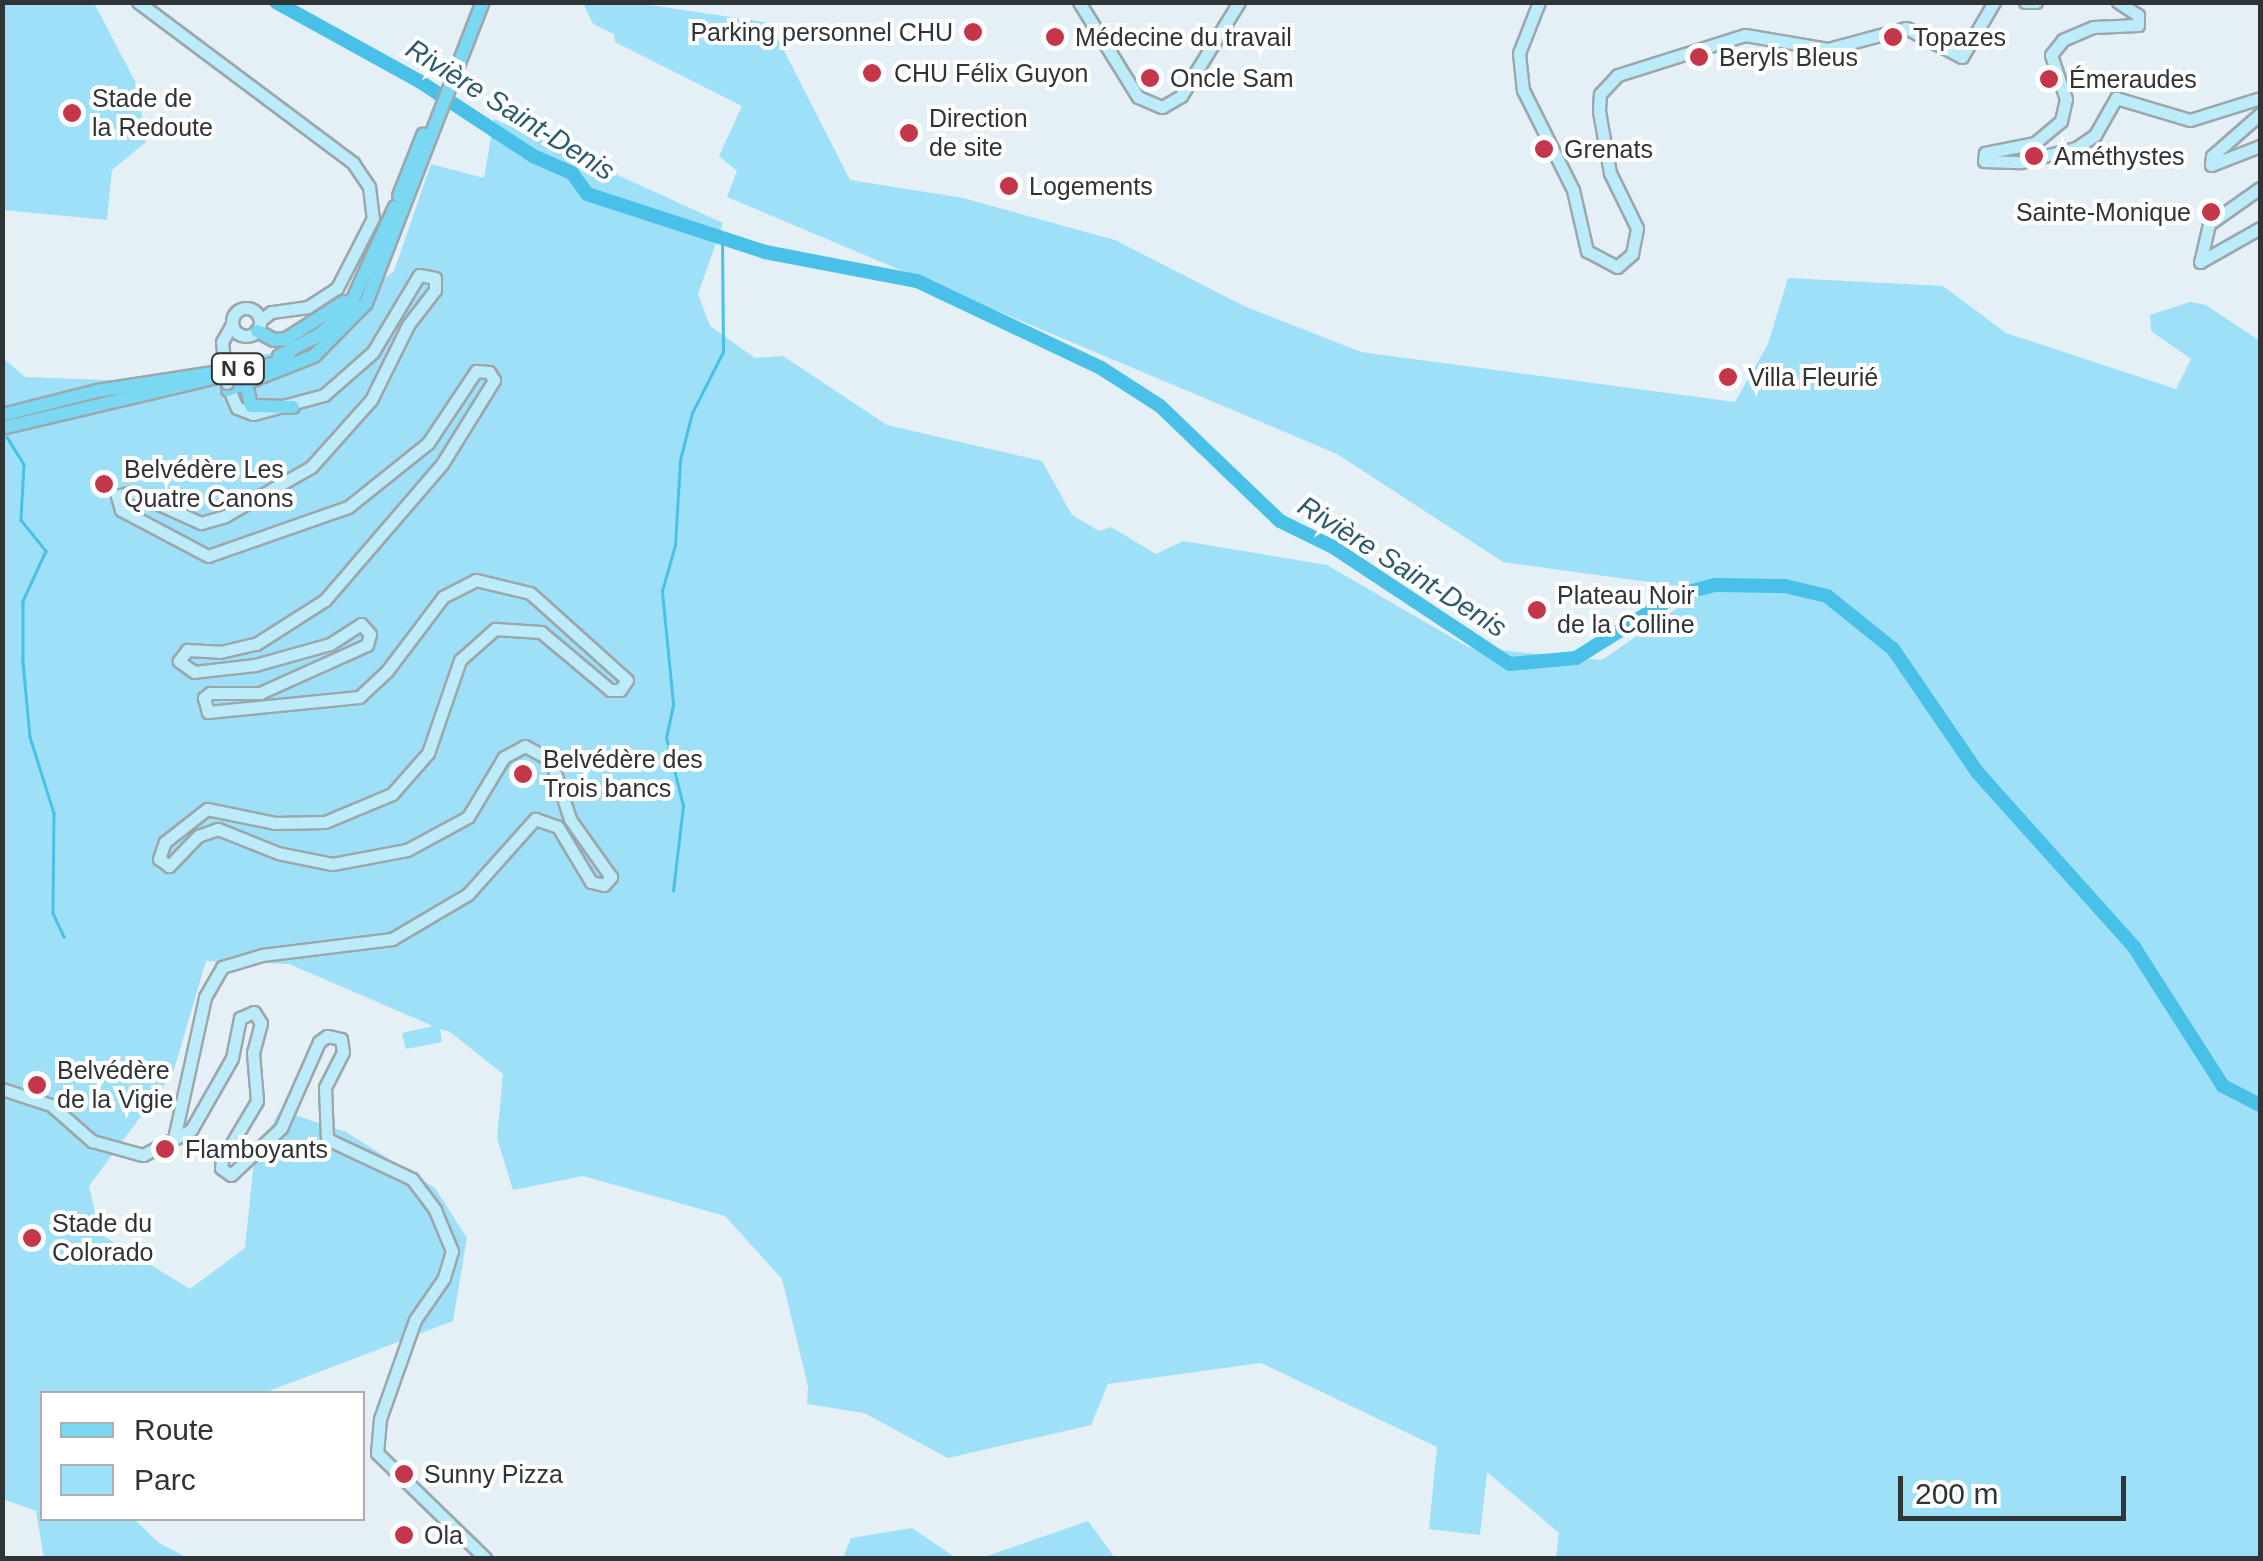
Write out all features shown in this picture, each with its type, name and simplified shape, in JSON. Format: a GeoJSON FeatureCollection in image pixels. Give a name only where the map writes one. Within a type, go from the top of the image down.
{"type":"FeatureCollection","features":[{"type":"Feature","properties":{"kind":"main road","name":"N 6"},"geometry":{"type":"LineString","coordinates":[[2,416],[97,391],[236,369],[297,348],[348,310],[399,208],[475,2]]}},
{"type":"Feature","properties":{"kind":"main road","name":"N 6"},"geometry":{"type":"LineString","coordinates":[[2,428],[255,372],[301,354],[351,311],[399,208],[484,2]]}},
{"type":"Feature","properties":{"kind":"main road"},"geometry":{"type":"LineString","coordinates":[[1079,2],[1138,97],[1162,107],[1181,96],[1239,2]]}},
{"type":"Feature","properties":{"kind":"main road"},"geometry":{"type":"LineString","coordinates":[[1539,2],[1519,54],[1523,90],[1573,190],[1587,251],[1616,267],[1632,254],[1636,228],[1610,172],[1599,111],[1600,94],[1618,75],[1745,36],[1828,49],[1906,28],[1962,57],[1994,2]]}},
{"type":"Feature","properties":{"kind":"main road"},"geometry":{"type":"LineString","coordinates":[[2026,2],[2036,2]]}},
{"type":"Feature","properties":{"kind":"main road"},"geometry":{"type":"LineString","coordinates":[[2118,2],[2138,15],[2138,26],[2094,27],[2063,40],[2051,54],[2066,99],[2061,121],[2034,143],[1986,153],[1984,161],[2022,162],[2076,148],[2095,135],[2116,98],[2190,120],[2260,98]]}},
{"type":"Feature","properties":{"kind":"main road"},"geometry":{"type":"LineString","coordinates":[[141,4],[353,163],[369,187],[373,218],[345,276],[324,298],[257,320],[224,357]]}},
{"type":"Feature","properties":{"kind":"main road"},"geometry":{"type":"LineString","coordinates":[[2260,114],[2212,156],[2211,165],[2218,167],[2260,146]]}},
{"type":"Feature","properties":{"kind":"main road"},"geometry":{"type":"LineString","coordinates":[[2260,188],[2209,224],[2200,262],[2260,228]]}},
{"type":"Feature","properties":{"kind":"main road"},"geometry":{"type":"LineString","coordinates":[[175,1134],[204,997],[222,967],[392,939],[468,894],[535,819],[558,828],[590,882],[604,885],[611,877],[570,819],[551,760],[525,746],[504,757],[468,817],[407,850],[332,864],[278,853],[218,830],[198,836],[174,866],[161,863],[161,848],[208,809],[275,823],[325,822],[392,794],[428,753],[460,660],[495,629],[541,632],[610,690],[620,690],[627,680],[530,593],[476,580],[444,597],[387,671],[359,696],[208,712],[204,698],[210,693],[260,693],[367,645],[368,628],[356,625],[330,644],[255,664],[194,672],[179,661],[187,650],[220,652],[256,644],[324,600],[442,464],[494,380],[489,372],[476,371],[428,444],[348,507],[226,556],[188,551],[118,507],[117,496],[128,491],[184,520],[210,521],[311,467],[372,400],[408,326],[435,290],[432,274],[419,275],[349,377],[293,407],[244,412],[228,387],[224,357],[232,324],[238,310],[257,320],[274,340],[286,338],[343,304],[399,208]]}},
{"type":"Feature","properties":{"kind":"main road"},"geometry":{"type":"LineString","coordinates":[[228,387],[247,388],[314,356],[351,324],[378,278],[399,208]]}},
{"type":"Feature","properties":{"kind":"main road"},"geometry":{"type":"LineString","coordinates":[[232,324],[242,335]]}},
{"type":"Feature","properties":{"kind":"main road"},"geometry":{"type":"LineString","coordinates":[[247,388],[251,406],[293,407]]}},
{"type":"Feature","properties":{"kind":"main road"},"geometry":{"type":"LineString","coordinates":[[2,1088],[36,1098],[82,1135],[128,1154],[152,1151],[175,1134],[191,1130],[232,1058],[246,1012],[258,1014],[261,1023],[252,1053],[258,1101],[222,1160],[228,1174],[240,1173],[281,1128],[319,1042],[327,1036],[341,1039],[343,1052],[324,1086],[327,1139],[412,1179],[436,1210],[452,1251],[444,1278],[415,1320],[380,1419],[377,1452],[486,1558]]}},
{"type":"Feature","properties":{"kind":"green space","name":"Stade de la Redoute"},"geometry":{"type":"Polygon","coordinates":[[[2,3],[94,3],[137,85],[146,142],[112,170],[107,220],[3,210],[2,3]]]}},
{"type":"Feature","properties":{"kind":"green space"},"geometry":{"type":"Polygon","coordinates":[[[583,3],[636,3],[770,23],[850,180],[963,198],[1115,240],[1244,306],[1361,352],[1735,402],[1768,344],[1788,278],[1943,286],[2006,333],[2176,389],[2191,359],[2151,331],[2150,315],[2190,302],[2206,305],[2260,341],[2260,1558],[1556,1558],[1559,1533],[1487,1472],[1480,1535],[1429,1529],[1437,1447],[1261,1363],[1108,1384],[1091,1425],[948,1458],[864,1413],[807,1404],[808,1386],[782,1279],[725,1216],[583,1176],[513,1190],[497,1138],[503,1074],[450,1032],[440,1029],[442,1042],[406,1049],[402,1033],[433,1026],[289,964],[206,961],[173,1073],[89,1186],[100,1234],[190,1289],[245,1248],[254,1160],[280,1110],[346,1132],[435,1188],[467,1238],[453,1321],[269,1391],[40,1391],[40,1521],[136,1521],[159,1543],[188,1558],[44,1558],[36,1511],[3,1499],[4,359],[25,377],[132,381],[291,349],[394,271],[431,164],[484,178],[494,119],[723,223],[698,294],[710,326],[755,358],[783,356],[887,425],[1042,461],[1072,515],[1099,531],[1111,527],[1156,554],[1183,541],[1327,565],[1468,647],[1602,660],[1689,600],[1678,586],[1503,562],[1337,454],[727,197],[737,171],[719,156],[742,106],[615,42],[614,34],[593,24],[583,3]]]}},
{"type":"Feature","properties":{"kind":"green space"},"geometry":{"type":"Polygon","coordinates":[[[1088,1521],[1115,1558],[981,1558],[1088,1521]]]}},
{"type":"Feature","properties":{"kind":"green space"},"geometry":{"type":"Polygon","coordinates":[[[912,1528],[956,1558],[843,1558],[851,1538],[912,1528]]]}},
{"type":"Feature","properties":{"kind":"waterway","name":"Rivière Saint-Denis"},"geometry":{"type":"LineString","coordinates":[[276,2],[419,81],[533,156],[572,173],[587,194],[765,252],[917,281],[1101,368],[1160,406],[1280,521],[1333,547],[1510,664],[1576,658],[1677,595],[1715,585],[1785,586],[1827,596],[1893,649],[1978,773],[2134,947],[2223,1086],[2260,1105]]}},
{"type":"Feature","properties":{"kind":"waterway"},"geometry":{"type":"LineString","coordinates":[[673,891],[683,806],[666,738],[673,704],[662,591],[675,545],[680,460],[692,413],[723,352],[722,239]]}},
{"type":"Feature","properties":{"kind":"waterway"},"geometry":{"type":"LineString","coordinates":[[7,437],[24,464],[21,520],[46,551],[23,601],[23,662],[30,737],[54,813],[53,913],[64,937]]}},
{"type":"Feature","properties":{"kind":"place","name":"Parking personnel CHU"},"geometry":{"type":"Point","coordinates":[973,32]}},
{"type":"Feature","properties":{"kind":"place","name":"Médecine du travail"},"geometry":{"type":"Point","coordinates":[1055,37]}},
{"type":"Feature","properties":{"kind":"place","name":"Topazes"},"geometry":{"type":"Point","coordinates":[1893,37]}},
{"type":"Feature","properties":{"kind":"place","name":"Beryls Bleus"},"geometry":{"type":"Point","coordinates":[1699,57]}},
{"type":"Feature","properties":{"kind":"place","name":"CHU Félix Guyon"},"geometry":{"type":"Point","coordinates":[872,73]}},
{"type":"Feature","properties":{"kind":"place","name":"Oncle Sam"},"geometry":{"type":"Point","coordinates":[1150,78]}},
{"type":"Feature","properties":{"kind":"place","name":"Émeraudes"},"geometry":{"type":"Point","coordinates":[2049,79]}},
{"type":"Feature","properties":{"kind":"place","name":"Stade de la Redoute"},"geometry":{"type":"Point","coordinates":[72,113]}},
{"type":"Feature","properties":{"kind":"place","name":"Direction de site"},"geometry":{"type":"Point","coordinates":[909,133]}},
{"type":"Feature","properties":{"kind":"place","name":"Grenats"},"geometry":{"type":"Point","coordinates":[1544,149]}},
{"type":"Feature","properties":{"kind":"place","name":"Améthystes"},"geometry":{"type":"Point","coordinates":[2034,156]}},
{"type":"Feature","properties":{"kind":"place","name":"Logements"},"geometry":{"type":"Point","coordinates":[1009,186]}},
{"type":"Feature","properties":{"kind":"place","name":"Sainte-Monique"},"geometry":{"type":"Point","coordinates":[2211,212]}},
{"type":"Feature","properties":{"kind":"place","name":"Villa Fleurié"},"geometry":{"type":"Point","coordinates":[1728,377]}},
{"type":"Feature","properties":{"kind":"place","name":"Belvédère Les Quatre Canons"},"geometry":{"type":"Point","coordinates":[104,484]}},
{"type":"Feature","properties":{"kind":"place","name":"Plateau Noir de la Colline"},"geometry":{"type":"Point","coordinates":[1537,610]}},
{"type":"Feature","properties":{"kind":"place","name":"Belvédère des Trois bancs"},"geometry":{"type":"Point","coordinates":[523,774]}},
{"type":"Feature","properties":{"kind":"place","name":"Belvédère de la Vigie"},"geometry":{"type":"Point","coordinates":[37,1085]}},
{"type":"Feature","properties":{"kind":"place","name":"Flamboyants"},"geometry":{"type":"Point","coordinates":[165,1149]}},
{"type":"Feature","properties":{"kind":"place","name":"Stade du Colorado"},"geometry":{"type":"Point","coordinates":[32,1238]}},
{"type":"Feature","properties":{"kind":"place","name":"Sunny Pizza"},"geometry":{"type":"Point","coordinates":[404,1474]}},
{"type":"Feature","properties":{"kind":"place","name":"Ola"},"geometry":{"type":"Point","coordinates":[404,1535]}}]}
